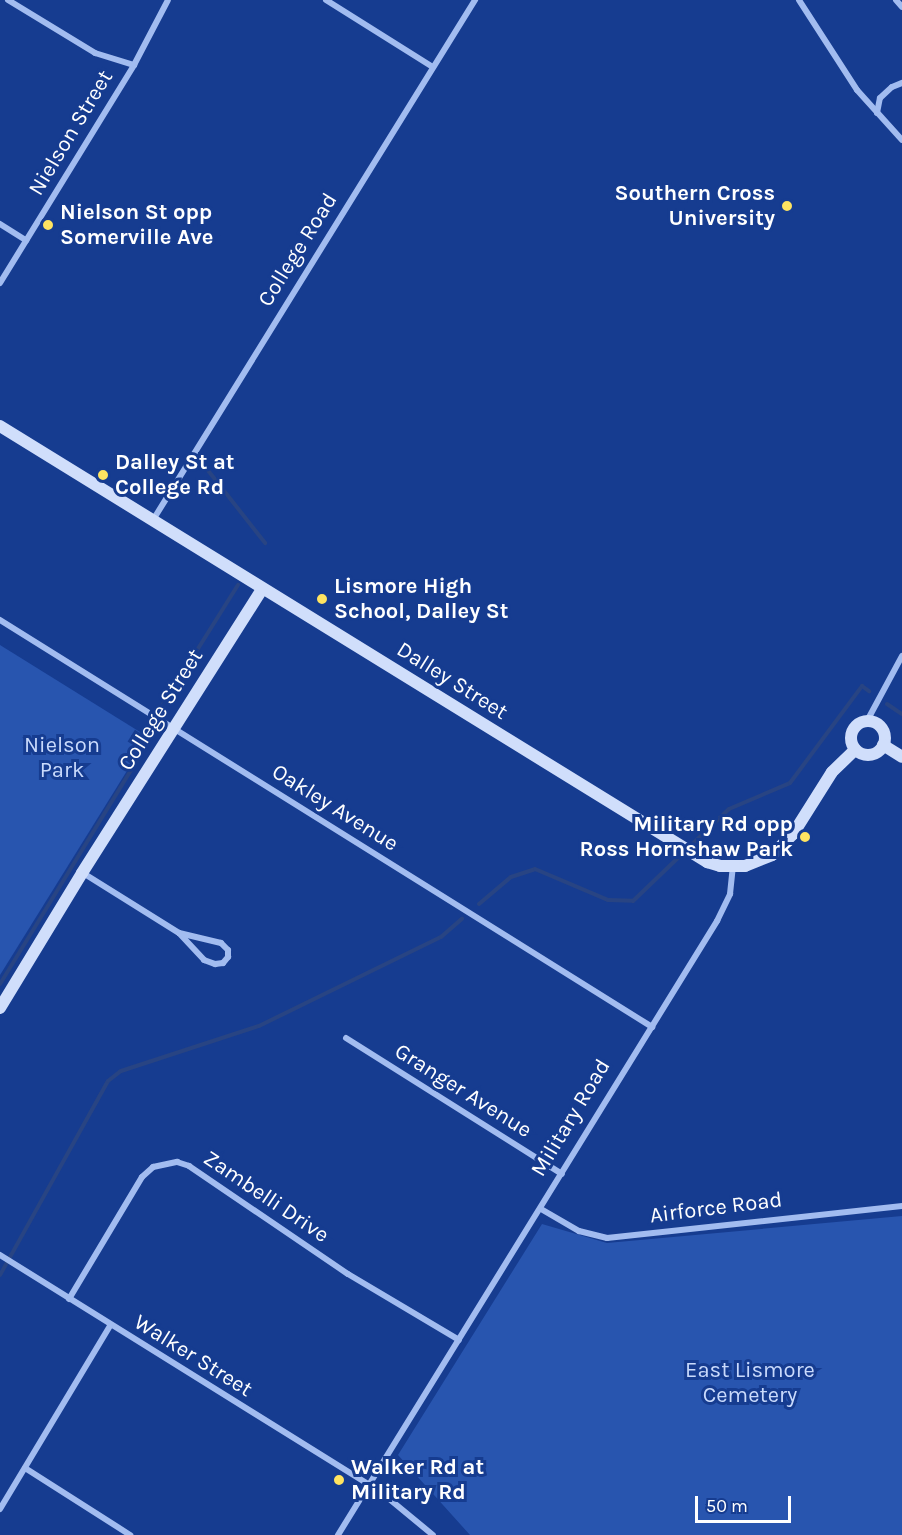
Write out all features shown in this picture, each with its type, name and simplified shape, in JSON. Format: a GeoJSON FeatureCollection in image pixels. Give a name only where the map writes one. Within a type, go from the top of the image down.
{"type":"FeatureCollection","features":[{"type":"Feature","properties":{"kind":"street"},"geometry":{"type":"LineString","coordinates":[[8,0],[95,53],[134,65]]}},
{"type":"Feature","properties":{"kind":"street","name":"Nielson Street"},"geometry":{"type":"LineString","coordinates":[[0,283],[134,65],[168,0]]}},
{"type":"Feature","properties":{"kind":"street"},"geometry":{"type":"LineString","coordinates":[[326,0],[433,67]]}},
{"type":"Feature","properties":{"kind":"street","name":"College Road"},"geometry":{"type":"LineString","coordinates":[[153,520],[474,0]]}},
{"type":"Feature","properties":{"kind":"street"},"geometry":{"type":"LineString","coordinates":[[799,0],[857,90],[902,140]]}},
{"type":"Feature","properties":{"kind":"street"},"geometry":{"type":"LineString","coordinates":[[896,0],[902,8]]}},
{"type":"Feature","properties":{"kind":"street"},"geometry":{"type":"LineString","coordinates":[[877,114],[880,98],[892,87],[902,84]]}},
{"type":"Feature","properties":{"kind":"street"},"geometry":{"type":"LineString","coordinates":[[0,224],[26,240]]}},
{"type":"Feature","properties":{"kind":"street","name":"Dalley Street"},"geometry":{"type":"LineString","coordinates":[[0,426],[678,846],[713,864],[733,867]]}},
{"type":"Feature","properties":{"kind":"street","name":"College Street"},"geometry":{"type":"LineString","coordinates":[[0,1008],[82,873],[262,589]]}},
{"type":"Feature","properties":{"kind":"street","name":"Oakley Avenue"},"geometry":{"type":"LineString","coordinates":[[0,620],[652,1027]]}},
{"type":"Feature","properties":{"kind":"street"},"geometry":{"type":"LineString","coordinates":[[867,721],[902,656]]}},
{"type":"Feature","properties":{"kind":"street"},"geometry":{"type":"LineString","coordinates":[[867,721],[881,727],[885,735],[883,745],[870,755],[855,750],[851,734],[857,724],[867,721]]}},
{"type":"Feature","properties":{"kind":"street"},"geometry":{"type":"LineString","coordinates":[[883,745],[902,757]]}},
{"type":"Feature","properties":{"kind":"street"},"geometry":{"type":"LineString","coordinates":[[733,867],[760,861],[784,846],[832,772],[855,750]]}},
{"type":"Feature","properties":{"kind":"street","name":"Military Road"},"geometry":{"type":"LineString","coordinates":[[338,1535],[717,921],[730,894],[733,867]]}},
{"type":"Feature","properties":{"kind":"street"},"geometry":{"type":"LineString","coordinates":[[82,873],[179,933],[204,960],[215,964],[223,963],[228,957],[228,950],[221,943],[179,933]]}},
{"type":"Feature","properties":{"kind":"street","name":"Granger Avenue"},"geometry":{"type":"LineString","coordinates":[[346,1038],[562,1174]]}},
{"type":"Feature","properties":{"kind":"street","name":"Zambelli Drive"},"geometry":{"type":"LineString","coordinates":[[69,1299],[142,1177],[153,1167],[165,1162],[177,1162],[189,1166],[348,1274],[459,1340]]}},
{"type":"Feature","properties":{"kind":"street","name":"Airforce Road"},"geometry":{"type":"LineString","coordinates":[[541,1209],[579,1231],[607,1238],[902,1206]]}},
{"type":"Feature","properties":{"kind":"street","name":"Walker Street"},"geometry":{"type":"LineString","coordinates":[[0,1255],[110,1326],[398,1504],[433,1535]]}},
{"type":"Feature","properties":{"kind":"street"},"geometry":{"type":"LineString","coordinates":[[0,1509],[110,1326]]}},
{"type":"Feature","properties":{"kind":"street"},"geometry":{"type":"LineString","coordinates":[[25,1468],[130,1535]]}},
{"type":"Feature","properties":{"kind":"green space","name":"Nielson Park"},"geometry":{"type":"Polygon","coordinates":[[[0,645],[148,737],[0,975],[0,645]]]}},
{"type":"Feature","properties":{"kind":"green space","name":"East Lismore Cemetery"},"geometry":{"type":"Polygon","coordinates":[[[902,1216],[902,1535],[470,1535],[398,1455],[542,1224],[607,1243],[902,1216]]]}},
{"type":"Feature","properties":{"kind":"waterway"},"geometry":{"type":"LineString","coordinates":[[199,459],[265,543]]}},
{"type":"Feature","properties":{"kind":"waterway"},"geometry":{"type":"LineString","coordinates":[[0,984],[136,762],[152,722],[238,585]]}},
{"type":"Feature","properties":{"kind":"waterway"},"geometry":{"type":"LineString","coordinates":[[479,904],[511,877],[535,869],[608,900],[633,901],[729,809],[790,783],[862,686],[869,691]]}},
{"type":"Feature","properties":{"kind":"waterway"},"geometry":{"type":"LineString","coordinates":[[887,704],[902,714]]}},
{"type":"Feature","properties":{"kind":"waterway"},"geometry":{"type":"LineString","coordinates":[[0,1275],[108,1081],[121,1071],[259,1026],[441,937],[462,919]]}},
{"type":"Feature","properties":{"kind":"place","name":"Southern Cross University"},"geometry":{"type":"Point","coordinates":[787,206]}},
{"type":"Feature","properties":{"kind":"place","name":"Nielson St opp Somerville Ave"},"geometry":{"type":"Point","coordinates":[48,225]}},
{"type":"Feature","properties":{"kind":"place","name":"Dalley St at College Rd"},"geometry":{"type":"Point","coordinates":[103,475]}},
{"type":"Feature","properties":{"kind":"place","name":"Lismore High School, Dalley St"},"geometry":{"type":"Point","coordinates":[322,599]}},
{"type":"Feature","properties":{"kind":"place","name":"Military Rd opp Ross Hornshaw Park"},"geometry":{"type":"Point","coordinates":[805,837]}},
{"type":"Feature","properties":{"kind":"place","name":"Walker Rd at Military Rd"},"geometry":{"type":"Point","coordinates":[339,1480]}}]}
